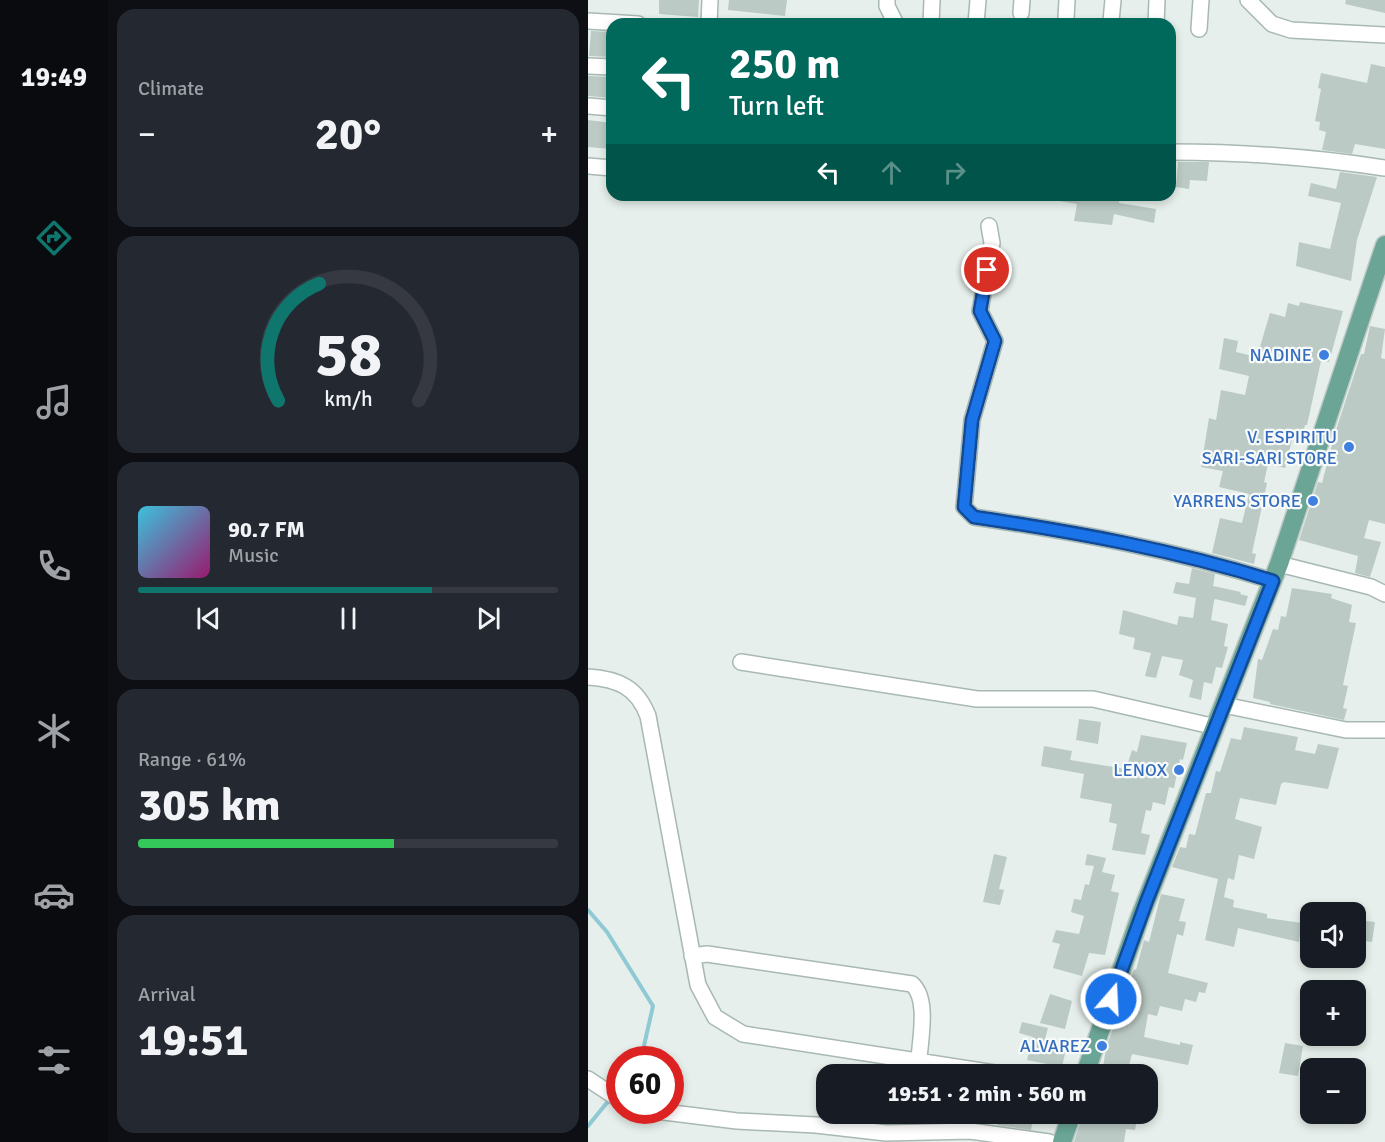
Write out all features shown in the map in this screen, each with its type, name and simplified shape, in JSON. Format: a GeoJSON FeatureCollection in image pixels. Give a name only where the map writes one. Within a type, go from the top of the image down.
{"type":"FeatureCollection","features":[{"type":"Feature","properties":{"kind":"main road"},"geometry":{"type":"LineString","coordinates":[[1089,1064],[1140,917],[1276,573],[1385,245]]}},
{"type":"Feature","properties":{"kind":"main road"},"geometry":{"type":"LineString","coordinates":[[1062,1142],[1068,1124]]}},
{"type":"Feature","properties":{"kind":"street"},"geometry":{"type":"LineString","coordinates":[[710,0],[710,18]]}},
{"type":"Feature","properties":{"kind":"street"},"geometry":{"type":"LineString","coordinates":[[887,0],[886,6],[893,18]]}},
{"type":"Feature","properties":{"kind":"street"},"geometry":{"type":"LineString","coordinates":[[931,18],[932,0]]}},
{"type":"Feature","properties":{"kind":"street"},"geometry":{"type":"LineString","coordinates":[[976,18],[978,0]]}},
{"type":"Feature","properties":{"kind":"street"},"geometry":{"type":"LineString","coordinates":[[1066,18],[1067,0]]}},
{"type":"Feature","properties":{"kind":"street"},"geometry":{"type":"LineString","coordinates":[[1111,18],[1113,0]]}},
{"type":"Feature","properties":{"kind":"street"},"geometry":{"type":"LineString","coordinates":[[1156,18],[1158,0]]}},
{"type":"Feature","properties":{"kind":"street"},"geometry":{"type":"LineString","coordinates":[[1198,29],[1201,0]]}},
{"type":"Feature","properties":{"kind":"street"},"geometry":{"type":"LineString","coordinates":[[1248,0],[1272,24],[1291,30],[1385,35]]}},
{"type":"Feature","properties":{"kind":"street"},"geometry":{"type":"LineString","coordinates":[[588,21],[606,22]]}},
{"type":"Feature","properties":{"kind":"street"},"geometry":{"type":"LineString","coordinates":[[588,66],[606,67]]}},
{"type":"Feature","properties":{"kind":"street"},"geometry":{"type":"LineString","coordinates":[[588,106],[606,108]]}},
{"type":"Feature","properties":{"kind":"street"},"geometry":{"type":"LineString","coordinates":[[1176,152],[1264,153],[1385,168]]}},
{"type":"Feature","properties":{"kind":"street"},"geometry":{"type":"LineString","coordinates":[[588,166],[606,168]]}},
{"type":"Feature","properties":{"kind":"street"},"geometry":{"type":"LineString","coordinates":[[989,226],[992,243],[980,311],[995,341],[972,420],[964,507],[974,517],[1160,549],[1194,561],[1371,587],[1385,594]]}},
{"type":"Feature","properties":{"kind":"street"},"geometry":{"type":"LineString","coordinates":[[741,662],[977,699],[1093,699],[1216,727]]}},
{"type":"Feature","properties":{"kind":"street"},"geometry":{"type":"LineString","coordinates":[[588,677],[615,680],[629,687],[642,701],[648,716],[692,956],[702,996],[715,1017],[730,1029],[781,1042],[942,1064]]}},
{"type":"Feature","properties":{"kind":"street"},"geometry":{"type":"LineString","coordinates":[[1224,705],[1346,730],[1385,729]]}},
{"type":"Feature","properties":{"kind":"street"},"geometry":{"type":"LineString","coordinates":[[692,956],[707,954],[912,984],[919,993],[921,1005],[919,1060]]}},
{"type":"Feature","properties":{"kind":"street"},"geometry":{"type":"LineString","coordinates":[[588,1079],[606,1091]]}},
{"type":"Feature","properties":{"kind":"street"},"geometry":{"type":"LineString","coordinates":[[684,1114],[886,1133],[970,1131],[1049,1142]]}},
{"type":"Feature","properties":{"kind":"building"},"geometry":{"type":"Polygon","coordinates":[[[659,0],[699,0],[698,17],[659,14],[659,0]]]}},
{"type":"Feature","properties":{"kind":"building"},"geometry":{"type":"Polygon","coordinates":[[[729,0],[787,0],[785,16],[728,10],[729,0]]]}},
{"type":"Feature","properties":{"kind":"building"},"geometry":{"type":"Polygon","coordinates":[[[1346,0],[1385,0],[1385,13],[1345,4],[1346,0]]]}},
{"type":"Feature","properties":{"kind":"building"},"geometry":{"type":"Polygon","coordinates":[[[591,31],[606,32],[606,57],[589,56],[591,31]]]}},
{"type":"Feature","properties":{"kind":"building"},"geometry":{"type":"Polygon","coordinates":[[[1371,64],[1385,67],[1385,149],[1355,144],[1352,154],[1322,150],[1326,132],[1319,130],[1320,122],[1315,121],[1321,89],[1318,88],[1321,73],[1367,83],[1371,64]]]}},
{"type":"Feature","properties":{"kind":"building"},"geometry":{"type":"Polygon","coordinates":[[[588,76],[606,77],[606,98],[588,96],[588,76]]]}},
{"type":"Feature","properties":{"kind":"building"},"geometry":{"type":"Polygon","coordinates":[[[588,120],[606,122],[606,148],[588,147],[588,120]]]}},
{"type":"Feature","properties":{"kind":"building"},"geometry":{"type":"Polygon","coordinates":[[[1178,162],[1209,162],[1207,181],[1190,180],[1189,189],[1176,187],[1178,162]]]}},
{"type":"Feature","properties":{"kind":"building"},"geometry":{"type":"Polygon","coordinates":[[[1340,172],[1377,177],[1357,240],[1351,281],[1296,266],[1299,242],[1330,249],[1341,203],[1308,196],[1311,183],[1336,189],[1340,172]]]}},
{"type":"Feature","properties":{"kind":"building"},"geometry":{"type":"Polygon","coordinates":[[[1059,201],[1119,201],[1119,203],[1156,209],[1154,223],[1114,214],[1112,225],[1074,221],[1077,204],[1059,201]]]}},
{"type":"Feature","properties":{"kind":"building"},"geometry":{"type":"Polygon","coordinates":[[[1300,302],[1343,311],[1329,362],[1321,361],[1301,442],[1292,440],[1285,468],[1268,464],[1264,482],[1267,483],[1252,553],[1256,554],[1254,564],[1212,553],[1220,518],[1242,523],[1249,494],[1219,487],[1223,471],[1201,467],[1209,418],[1216,420],[1221,390],[1245,395],[1249,376],[1219,369],[1224,338],[1238,341],[1236,352],[1257,357],[1270,313],[1285,317],[1288,303],[1299,306],[1300,302]]]}},
{"type":"Feature","properties":{"kind":"building"},"geometry":{"type":"Polygon","coordinates":[[[1370,326],[1385,329],[1381,358],[1385,359],[1385,524],[1369,520],[1364,538],[1381,542],[1370,577],[1355,573],[1358,556],[1299,540],[1318,482],[1322,483],[1335,433],[1361,354],[1364,354],[1370,326]]]}},
{"type":"Feature","properties":{"kind":"building"},"geometry":{"type":"Polygon","coordinates":[[[1192,568],[1215,574],[1213,586],[1241,592],[1240,594],[1248,596],[1245,606],[1215,599],[1214,601],[1211,620],[1228,624],[1224,646],[1228,647],[1222,668],[1216,667],[1212,684],[1204,682],[1201,700],[1189,697],[1193,680],[1179,675],[1183,660],[1162,656],[1156,678],[1145,676],[1151,653],[1133,649],[1135,638],[1119,634],[1123,610],[1177,625],[1179,616],[1193,618],[1196,598],[1173,593],[1176,582],[1189,584],[1192,568]]]}},
{"type":"Feature","properties":{"kind":"building"},"geometry":{"type":"Polygon","coordinates":[[[1292,588],[1332,594],[1331,598],[1352,605],[1349,622],[1356,623],[1343,685],[1348,686],[1343,708],[1347,709],[1344,720],[1270,704],[1270,702],[1253,698],[1258,659],[1262,660],[1273,629],[1278,630],[1281,616],[1286,617],[1292,588]]]}},
{"type":"Feature","properties":{"kind":"building"},"geometry":{"type":"Polygon","coordinates":[[[1079,719],[1101,722],[1098,744],[1076,740],[1079,719]]]}},
{"type":"Feature","properties":{"kind":"building"},"geometry":{"type":"Polygon","coordinates":[[[1244,727],[1298,737],[1295,750],[1315,754],[1318,744],[1339,748],[1328,789],[1284,782],[1281,784],[1276,805],[1240,798],[1235,819],[1262,827],[1254,859],[1239,855],[1234,880],[1228,878],[1224,897],[1234,900],[1233,907],[1267,914],[1267,918],[1300,923],[1299,942],[1238,928],[1234,947],[1205,940],[1218,879],[1172,867],[1180,847],[1186,848],[1189,834],[1195,835],[1206,793],[1211,793],[1216,771],[1220,772],[1231,738],[1241,740],[1244,727]]]}},
{"type":"Feature","properties":{"kind":"building"},"geometry":{"type":"Polygon","coordinates":[[[1141,735],[1187,743],[1183,760],[1180,759],[1174,788],[1169,787],[1165,805],[1153,802],[1151,811],[1146,810],[1141,833],[1150,835],[1145,855],[1112,850],[1117,824],[1109,822],[1112,804],[1080,798],[1084,774],[1041,766],[1044,746],[1072,751],[1070,760],[1126,769],[1132,750],[1137,752],[1141,735]]]}},
{"type":"Feature","properties":{"kind":"building"},"geometry":{"type":"Polygon","coordinates":[[[994,854],[1007,857],[999,889],[1004,890],[1000,905],[983,902],[994,854]]]}},
{"type":"Feature","properties":{"kind":"building"},"geometry":{"type":"Polygon","coordinates":[[[1087,854],[1106,858],[1102,872],[1115,875],[1111,891],[1119,893],[1105,955],[1089,953],[1082,976],[1053,968],[1060,944],[1052,942],[1056,930],[1079,934],[1084,916],[1071,912],[1074,899],[1081,900],[1085,884],[1089,885],[1094,866],[1085,865],[1087,854]]]}},
{"type":"Feature","properties":{"kind":"building"},"geometry":{"type":"Polygon","coordinates":[[[1161,894],[1185,899],[1179,921],[1186,922],[1183,936],[1177,934],[1168,973],[1208,983],[1205,993],[1199,992],[1196,1002],[1185,999],[1182,1011],[1160,1006],[1157,1016],[1148,1014],[1144,1037],[1180,1045],[1180,1042],[1193,1045],[1188,1065],[1132,1054],[1130,1064],[1104,1064],[1106,1048],[1134,969],[1136,970],[1144,940],[1149,942],[1161,894]]]}},
{"type":"Feature","properties":{"kind":"building"},"geometry":{"type":"Polygon","coordinates":[[[1366,921],[1375,922],[1372,942],[1366,941],[1366,921]]]}},
{"type":"Feature","properties":{"kind":"building"},"geometry":{"type":"Polygon","coordinates":[[[1050,994],[1072,1001],[1065,1029],[1040,1023],[1050,994]]]}},
{"type":"Feature","properties":{"kind":"building"},"geometry":{"type":"Polygon","coordinates":[[[1022,1022],[1048,1028],[1044,1043],[1066,1049],[1063,1064],[1027,1060],[1033,1037],[1019,1033],[1022,1022]]]}},
{"type":"Feature","properties":{"kind":"building"},"geometry":{"type":"Polygon","coordinates":[[[1285,1043],[1303,1046],[1298,1076],[1279,1073],[1285,1043]]]}},
{"type":"Feature","properties":{"kind":"building"},"geometry":{"type":"Polygon","coordinates":[[[997,1124],[1032,1124],[1031,1130],[997,1124]]]}},
{"type":"Feature","properties":{"kind":"building"},"geometry":{"type":"Polygon","coordinates":[[[1080,1124],[1136,1124],[1135,1130],[1126,1129],[1124,1142],[1074,1142],[1080,1124]]]}},
{"type":"Feature","properties":{"kind":"waterway"},"geometry":{"type":"LineString","coordinates":[[588,910],[607,932],[653,1006],[644,1046]]}},
{"type":"Feature","properties":{"kind":"waterway"},"geometry":{"type":"LineString","coordinates":[[588,1126],[606,1104]]}},
{"type":"Feature","properties":{"kind":"place","name":"NADINE"},"geometry":{"type":"Point","coordinates":[1324,355]}},
{"type":"Feature","properties":{"kind":"place","name":"V. ESPIRITU SARI-SARI STORE"},"geometry":{"type":"Point","coordinates":[1349,447]}},
{"type":"Feature","properties":{"kind":"place","name":"YARRENS STORE"},"geometry":{"type":"Point","coordinates":[1313,501]}},
{"type":"Feature","properties":{"kind":"place","name":"LENOX"},"geometry":{"type":"Point","coordinates":[1179,770]}},
{"type":"Feature","properties":{"kind":"place","name":"ALVAREZ"},"geometry":{"type":"Point","coordinates":[1102,1046]}},
{"type":"Feature","properties":{"kind":"route"},"geometry":{"type":"LineString","coordinates":[[987,270],[980,311],[995,341],[972,420],[964,507],[974,517],[1076,532],[1160,549],[1194,561],[1231,567],[1273,581],[1140,917],[1111,999]]}}]}
